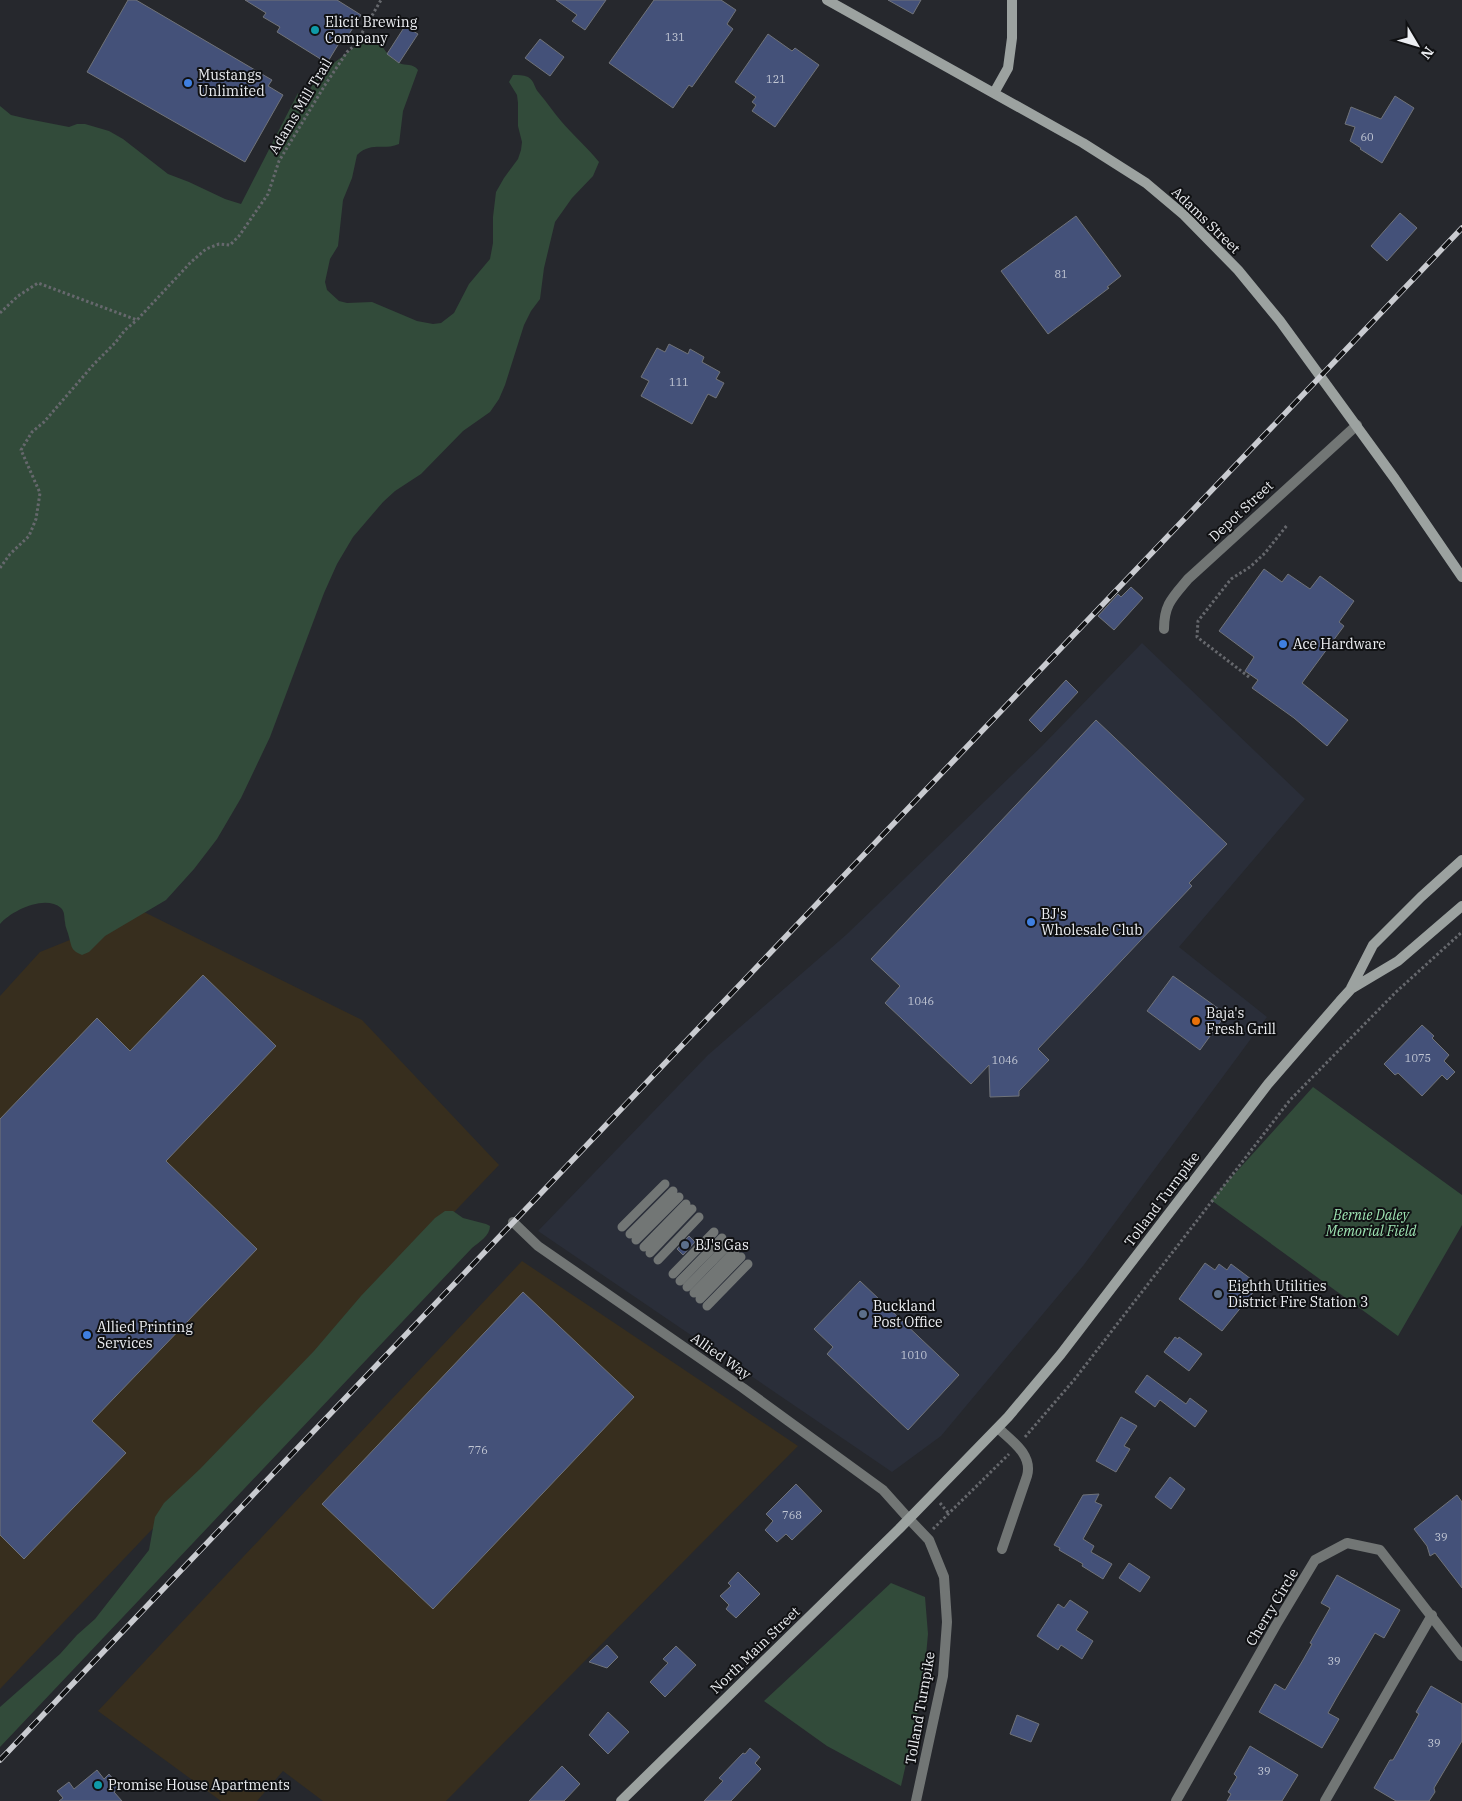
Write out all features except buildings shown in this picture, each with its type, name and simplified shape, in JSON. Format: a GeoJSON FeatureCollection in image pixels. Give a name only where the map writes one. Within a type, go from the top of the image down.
{"type":"FeatureCollection","features":[{"type":"Feature","properties":{"kind":"main road","name":"Adams Street"},"geometry":{"type":"LineString","coordinates":[[828,0],[1083,143],[1146,183],[1184,214],[1260,296],[1296,342],[1357,425],[1462,577]]}},
{"type":"Feature","properties":{"kind":"main road"},"geometry":{"type":"LineString","coordinates":[[994,93],[1008,68],[1012,38],[1012,0]]}},
{"type":"Feature","properties":{"kind":"main road","name":"Tolland Turnpike"},"geometry":{"type":"LineString","coordinates":[[909,1519],[998,1428],[1061,1354],[1262,1091],[1351,989],[1373,945],[1421,897],[1462,860]]}},
{"type":"Feature","properties":{"kind":"main road","name":"Tolland Turnpike"},"geometry":{"type":"LineString","coordinates":[[1351,989],[1398,961],[1462,906]]}},
{"type":"Feature","properties":{"kind":"main road","name":"North Main Street"},"geometry":{"type":"LineString","coordinates":[[621,1801],[909,1519]]}},
{"type":"Feature","properties":{"kind":"street","name":"Depot Street"},"geometry":{"type":"LineString","coordinates":[[1164,629],[1164,614],[1173,597],[1188,579],[1357,425]]}},
{"type":"Feature","properties":{"kind":"street","name":"Allied Way"},"geometry":{"type":"LineString","coordinates":[[513,1222],[538,1246],[743,1388],[883,1490],[909,1519]]}},
{"type":"Feature","properties":{"kind":"street"},"geometry":{"type":"LineString","coordinates":[[998,1428],[1017,1446],[1027,1460],[1028,1472],[1002,1548]]}},
{"type":"Feature","properties":{"kind":"street","name":"Tolland Turnpike"},"geometry":{"type":"LineString","coordinates":[[909,1519],[929,1540],[944,1577],[947,1622],[943,1676],[916,1801]]}},
{"type":"Feature","properties":{"kind":"street","name":"Cherry Circle"},"geometry":{"type":"LineString","coordinates":[[1176,1801],[1315,1560],[1347,1543],[1380,1550],[1462,1656]]}},
{"type":"Feature","properties":{"kind":"street"},"geometry":{"type":"LineString","coordinates":[[1325,1801],[1432,1615]]}},
{"type":"Feature","properties":{"kind":"lane"},"geometry":{"type":"LineString","coordinates":[[622,1227],[665,1184]]}},
{"type":"Feature","properties":{"kind":"lane"},"geometry":{"type":"LineString","coordinates":[[633,1237],[676,1194]]}},
{"type":"Feature","properties":{"kind":"lane"},"geometry":{"type":"LineString","coordinates":[[647,1250],[689,1207]]}},
{"type":"Feature","properties":{"kind":"lane"},"geometry":{"type":"LineString","coordinates":[[658,1260],[699,1217]]}},
{"type":"Feature","properties":{"kind":"lane"},"geometry":{"type":"LineString","coordinates":[[673,1274],[714,1232]]}},
{"type":"Feature","properties":{"kind":"lane"},"geometry":{"type":"LineString","coordinates":[[735,1251],[690,1290],[735,1251]]}},
{"type":"Feature","properties":{"kind":"lane"},"geometry":{"type":"LineString","coordinates":[[707,1306],[735,1251]]}},
{"type":"Feature","properties":{"kind":"path","name":"Adams Mill Trail"},"geometry":{"type":"LineString","coordinates":[[0,568],[10,554],[29,536],[36,519],[40,493],[21,450],[32,432],[44,422],[125,330],[137,320],[191,262],[206,249],[220,244],[230,245],[239,236],[268,194],[279,161],[324,85],[347,52],[355,45],[381,0]]}},
{"type":"Feature","properties":{"kind":"path"},"geometry":{"type":"LineString","coordinates":[[0,313],[18,296],[38,283],[137,320]]}},
{"type":"Feature","properties":{"kind":"path"},"geometry":{"type":"LineString","coordinates":[[1249,677],[1197,637],[1198,621],[1231,580],[1250,567],[1265,553],[1288,524]]}},
{"type":"Feature","properties":{"kind":"path"},"geometry":{"type":"LineString","coordinates":[[926,1536],[1017,1446],[1074,1380],[1290,1100],[1384,1003],[1462,932]]}},
{"type":"Feature","properties":{"kind":"shaded area"},"geometry":{"type":"Polygon","coordinates":[[[1142,643],[1305,799],[1179,947],[1267,1017],[1083,1266],[941,1436],[892,1472],[538,1231],[708,1055],[846,935],[1041,747],[1142,643]]]}},
{"type":"Feature","properties":{"kind":"shaded area"},"geometry":{"type":"Polygon","coordinates":[[[142,911],[362,1020],[499,1165],[0,1689],[0,996],[40,952],[142,911]]]}},
{"type":"Feature","properties":{"kind":"shaded area"},"geometry":{"type":"Polygon","coordinates":[[[522,1261],[798,1446],[446,1801],[323,1801],[283,1771],[257,1801],[221,1801],[98,1711],[522,1261]]]}},
{"type":"Feature","properties":{"kind":"green space"},"geometry":{"type":"Polygon","coordinates":[[[372,37],[376,38],[395,61],[414,66],[418,70],[403,111],[399,144],[388,147],[368,148],[357,155],[352,178],[343,200],[338,246],[330,259],[325,282],[327,290],[339,301],[347,303],[372,302],[417,321],[433,324],[441,323],[454,313],[469,284],[490,259],[493,243],[493,217],[496,192],[518,159],[521,150],[522,142],[518,126],[517,95],[509,82],[513,75],[524,76],[530,79],[558,118],[599,162],[593,176],[572,198],[555,222],[544,268],[540,299],[524,325],[499,399],[490,412],[463,431],[421,474],[395,491],[383,502],[353,537],[337,564],[324,593],[270,737],[241,798],[217,839],[194,869],[166,900],[105,936],[89,952],[82,955],[72,948],[65,926],[63,911],[54,904],[38,903],[29,906],[12,914],[0,924],[0,106],[11,115],[28,119],[69,127],[85,124],[109,131],[123,139],[168,174],[241,204],[298,93],[304,100],[318,75],[364,40],[372,37]]]}},
{"type":"Feature","properties":{"kind":"green space","name":"Bernie Daley Memorial Field"},"geometry":{"type":"Polygon","coordinates":[[[1313,1087],[1462,1195],[1462,1225],[1398,1336],[1211,1200],[1313,1087]]]}},
{"type":"Feature","properties":{"kind":"green space"},"geometry":{"type":"Polygon","coordinates":[[[445,1211],[453,1211],[463,1218],[486,1224],[490,1226],[490,1230],[0,1747],[0,1707],[60,1654],[95,1619],[149,1550],[155,1517],[164,1503],[200,1469],[314,1351],[361,1296],[435,1218],[445,1211]]]}},
{"type":"Feature","properties":{"kind":"green space"},"geometry":{"type":"Polygon","coordinates":[[[891,1583],[925,1597],[928,1634],[923,1688],[901,1786],[827,1746],[764,1701],[891,1583]]]}},
{"type":"Feature","properties":{"kind":"railway"},"geometry":{"type":"LineString","coordinates":[[0,1760],[1462,228]]}},
{"type":"Feature","properties":{"kind":"place","name":"Elicit Brewing Company"},"geometry":{"type":"Point","coordinates":[315,30]}},
{"type":"Feature","properties":{"kind":"place","name":"Mustangs Unlimited"},"geometry":{"type":"Point","coordinates":[188,83]}},
{"type":"Feature","properties":{"kind":"place","name":"Ace Hardware"},"geometry":{"type":"Point","coordinates":[1283,644]}},
{"type":"Feature","properties":{"kind":"place","name":"BJ's Wholesale Club"},"geometry":{"type":"Point","coordinates":[1031,922]}},
{"type":"Feature","properties":{"kind":"place","name":"Baja's Fresh Grill"},"geometry":{"type":"Point","coordinates":[1196,1021]}},
{"type":"Feature","properties":{"kind":"place","name":"BJ's Gas"},"geometry":{"type":"Point","coordinates":[685,1245]}},
{"type":"Feature","properties":{"kind":"place","name":"Eighth Utilities District Fire Station 3"},"geometry":{"type":"Point","coordinates":[1218,1294]}},
{"type":"Feature","properties":{"kind":"place","name":"Buckland Post Office"},"geometry":{"type":"Point","coordinates":[863,1314]}},
{"type":"Feature","properties":{"kind":"place","name":"Allied Printing Services"},"geometry":{"type":"Point","coordinates":[87,1335]}},
{"type":"Feature","properties":{"kind":"place","name":"Promise House Apartments"},"geometry":{"type":"Point","coordinates":[98,1785]}}]}
